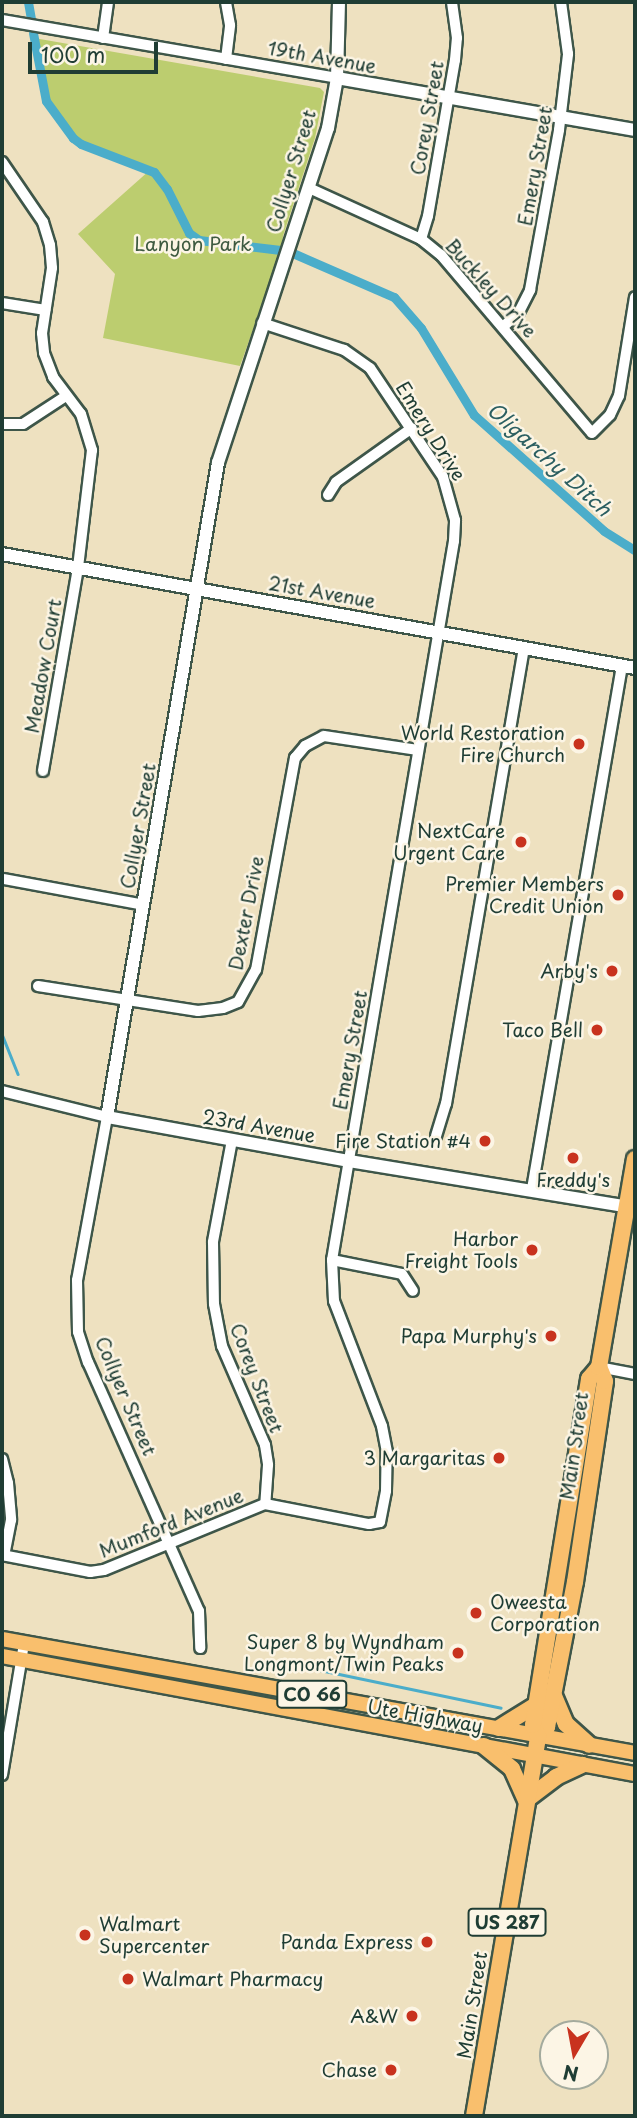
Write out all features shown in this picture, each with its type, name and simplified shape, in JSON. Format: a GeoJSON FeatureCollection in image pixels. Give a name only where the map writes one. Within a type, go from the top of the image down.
{"type":"FeatureCollection","features":[{"type":"Feature","properties":{"kind":"highway","name":"Main Street"},"geometry":{"type":"LineString","coordinates":[[538,1736],[533,1725],[589,1379],[599,1367],[631,1207],[635,1158]]}},
{"type":"Feature","properties":{"kind":"highway","name":"Main Street"},"geometry":{"type":"LineString","coordinates":[[474,2116],[534,1756],[538,1736],[547,1727],[554,1696],[605,1381],[599,1367]]}},
{"type":"Feature","properties":{"kind":"highway"},"geometry":{"type":"LineString","coordinates":[[554,1696],[566,1724],[589,1745]]}},
{"type":"Feature","properties":{"kind":"highway"},"geometry":{"type":"LineString","coordinates":[[499,1728],[536,1705]]}},
{"type":"Feature","properties":{"kind":"highway"},"geometry":{"type":"LineString","coordinates":[[484,1746],[512,1769],[526,1800],[556,1777],[582,1765]]}},
{"type":"Feature","properties":{"kind":"main road","name":"Ute Highway"},"geometry":{"type":"LineString","coordinates":[[2,1639],[635,1753]]}},
{"type":"Feature","properties":{"kind":"main road","name":"Ute Highway"},"geometry":{"type":"LineString","coordinates":[[2,1656],[635,1774]]}},
{"type":"Feature","properties":{"kind":"street"},"geometry":{"type":"LineString","coordinates":[[103,38],[108,2]]}},
{"type":"Feature","properties":{"kind":"street"},"geometry":{"type":"LineString","coordinates":[[226,2],[230,24],[226,59]]}},
{"type":"Feature","properties":{"kind":"street","name":"Collyer Street"},"geometry":{"type":"LineString","coordinates":[[200,1648],[199,1611],[88,1362],[78,1332],[76,1280],[128,1000],[218,463],[328,128],[337,78],[339,2]]}},
{"type":"Feature","properties":{"kind":"street","name":"Corey Street"},"geometry":{"type":"LineString","coordinates":[[421,239],[428,216],[457,38],[452,2]]}},
{"type":"Feature","properties":{"kind":"street","name":"Emery Street"},"geometry":{"type":"LineString","coordinates":[[504,326],[519,312],[530,290],[561,118],[568,54],[561,2]]}},
{"type":"Feature","properties":{"kind":"street","name":"19th Avenue"},"geometry":{"type":"LineString","coordinates":[[2,20],[635,131]]}},
{"type":"Feature","properties":{"kind":"street","name":"Meadow Court"},"geometry":{"type":"LineString","coordinates":[[2,162],[35,206],[49,242],[51,268],[42,333],[44,353],[53,377],[81,414],[92,450],[78,568],[43,771]]}},
{"type":"Feature","properties":{"kind":"street","name":"Buckley Drive"},"geometry":{"type":"LineString","coordinates":[[309,188],[421,239],[441,255],[504,326],[592,433],[610,415],[619,396],[635,297]]}},
{"type":"Feature","properties":{"kind":"street"},"geometry":{"type":"LineString","coordinates":[[2,303],[46,310]]}},
{"type":"Feature","properties":{"kind":"street","name":"Emery Drive"},"geometry":{"type":"LineString","coordinates":[[262,323],[344,350],[362,361],[370,368],[412,428],[443,477],[454,520],[454,541],[438,632]]}},
{"type":"Feature","properties":{"kind":"street"},"geometry":{"type":"LineString","coordinates":[[2,424],[23,424],[66,396]]}},
{"type":"Feature","properties":{"kind":"street"},"geometry":{"type":"LineString","coordinates":[[328,495],[336,482],[412,428]]}},
{"type":"Feature","properties":{"kind":"street","name":"21st Avenue"},"geometry":{"type":"LineString","coordinates":[[2,554],[629,667]]}},
{"type":"Feature","properties":{"kind":"street","name":"Emery Street"},"geometry":{"type":"LineString","coordinates":[[383,1508],[388,1472],[382,1426],[334,1301],[332,1260],[438,632]]}},
{"type":"Feature","properties":{"kind":"street"},"geometry":{"type":"LineString","coordinates":[[436,1136],[446,1104],[524,648]]}},
{"type":"Feature","properties":{"kind":"street"},"geometry":{"type":"LineString","coordinates":[[532,1189],[629,667]]}},
{"type":"Feature","properties":{"kind":"street","name":"Dexter Drive"},"geometry":{"type":"LineString","coordinates":[[38,986],[206,1011],[238,1002],[250,985],[256,970],[292,766],[305,746],[314,739],[335,736],[418,750]]}},
{"type":"Feature","properties":{"kind":"street"},"geometry":{"type":"LineString","coordinates":[[4,879],[144,905]]}},
{"type":"Feature","properties":{"kind":"street","name":"23rd Avenue"},"geometry":{"type":"LineString","coordinates":[[2,1091],[107,1117],[349,1161],[631,1207]]}},
{"type":"Feature","properties":{"kind":"street","name":"Corey Street"},"geometry":{"type":"LineString","coordinates":[[232,1140],[213,1242],[214,1304],[222,1346],[265,1446],[268,1465],[265,1504]]}},
{"type":"Feature","properties":{"kind":"street"},"geometry":{"type":"LineString","coordinates":[[332,1260],[402,1274],[413,1291]]}},
{"type":"Feature","properties":{"kind":"street"},"geometry":{"type":"LineString","coordinates":[[599,1367],[635,1374]]}},
{"type":"Feature","properties":{"kind":"street"},"geometry":{"type":"LineString","coordinates":[[2,1459],[8,1483],[11,1520],[3,1555]]}},
{"type":"Feature","properties":{"kind":"street","name":"Mumford Avenue"},"geometry":{"type":"LineString","coordinates":[[3,1555],[90,1572],[113,1567],[265,1504],[369,1524],[380,1522],[383,1508]]}},
{"type":"Feature","properties":{"kind":"street"},"geometry":{"type":"LineString","coordinates":[[2,1775],[24,1643]]}},
{"type":"Feature","properties":{"kind":"green space","name":"Lanyon Park"},"geometry":{"type":"Polygon","coordinates":[[[34,38],[320,88],[324,92],[315,138],[283,236],[282,249],[240,366],[103,338],[115,274],[78,234],[150,170],[81,144],[61,126],[46,101],[34,38]]]}},
{"type":"Feature","properties":{"kind":"waterway","name":"Oligarchy Ditch"},"geometry":{"type":"LineString","coordinates":[[28,2],[31,19]]}},
{"type":"Feature","properties":{"kind":"waterway","name":"Oligarchy Ditch"},"geometry":{"type":"LineString","coordinates":[[33,33],[46,101],[73,138],[81,144],[154,172],[167,189],[189,233],[199,240],[280,250]]}},
{"type":"Feature","properties":{"kind":"waterway","name":"Oligarchy Ditch"},"geometry":{"type":"LineString","coordinates":[[295,254],[394,297],[421,328],[474,415],[604,531],[635,550]]}},
{"type":"Feature","properties":{"kind":"waterway"},"geometry":{"type":"LineString","coordinates":[[2,1034],[18,1074]]}},
{"type":"Feature","properties":{"kind":"waterway"},"geometry":{"type":"LineString","coordinates":[[296,1665],[501,1708]]}},
{"type":"Feature","properties":{"kind":"place","name":"World Restoration Fire Church"},"geometry":{"type":"Point","coordinates":[579,744]}},
{"type":"Feature","properties":{"kind":"place","name":"NextCare Urgent Care"},"geometry":{"type":"Point","coordinates":[521,842]}},
{"type":"Feature","properties":{"kind":"place","name":"Premier Members Credit Union"},"geometry":{"type":"Point","coordinates":[618,895]}},
{"type":"Feature","properties":{"kind":"place","name":"Arby's"},"geometry":{"type":"Point","coordinates":[612,971]}},
{"type":"Feature","properties":{"kind":"place","name":"Taco Bell"},"geometry":{"type":"Point","coordinates":[597,1030]}},
{"type":"Feature","properties":{"kind":"place","name":"Fire Station #4"},"geometry":{"type":"Point","coordinates":[485,1141]}},
{"type":"Feature","properties":{"kind":"place","name":"Freddy's"},"geometry":{"type":"Point","coordinates":[573,1158]}},
{"type":"Feature","properties":{"kind":"place","name":"Harbor Freight Tools"},"geometry":{"type":"Point","coordinates":[532,1250]}},
{"type":"Feature","properties":{"kind":"place","name":"Papa Murphy's"},"geometry":{"type":"Point","coordinates":[551,1336]}},
{"type":"Feature","properties":{"kind":"place","name":"3 Margaritas"},"geometry":{"type":"Point","coordinates":[499,1458]}},
{"type":"Feature","properties":{"kind":"place","name":"Oweesta Corporation"},"geometry":{"type":"Point","coordinates":[476,1613]}},
{"type":"Feature","properties":{"kind":"place","name":"Super 8 by Wyndham Longmont/Twin Peaks"},"geometry":{"type":"Point","coordinates":[458,1653]}},
{"type":"Feature","properties":{"kind":"place","name":"Walmart Supercenter"},"geometry":{"type":"Point","coordinates":[85,1935]}},
{"type":"Feature","properties":{"kind":"place","name":"Panda Express"},"geometry":{"type":"Point","coordinates":[427,1942]}},
{"type":"Feature","properties":{"kind":"place","name":"Walmart Pharmacy"},"geometry":{"type":"Point","coordinates":[128,1979]}},
{"type":"Feature","properties":{"kind":"place","name":"A&W"},"geometry":{"type":"Point","coordinates":[412,2016]}},
{"type":"Feature","properties":{"kind":"place","name":"Chase"},"geometry":{"type":"Point","coordinates":[391,2070]}}]}
